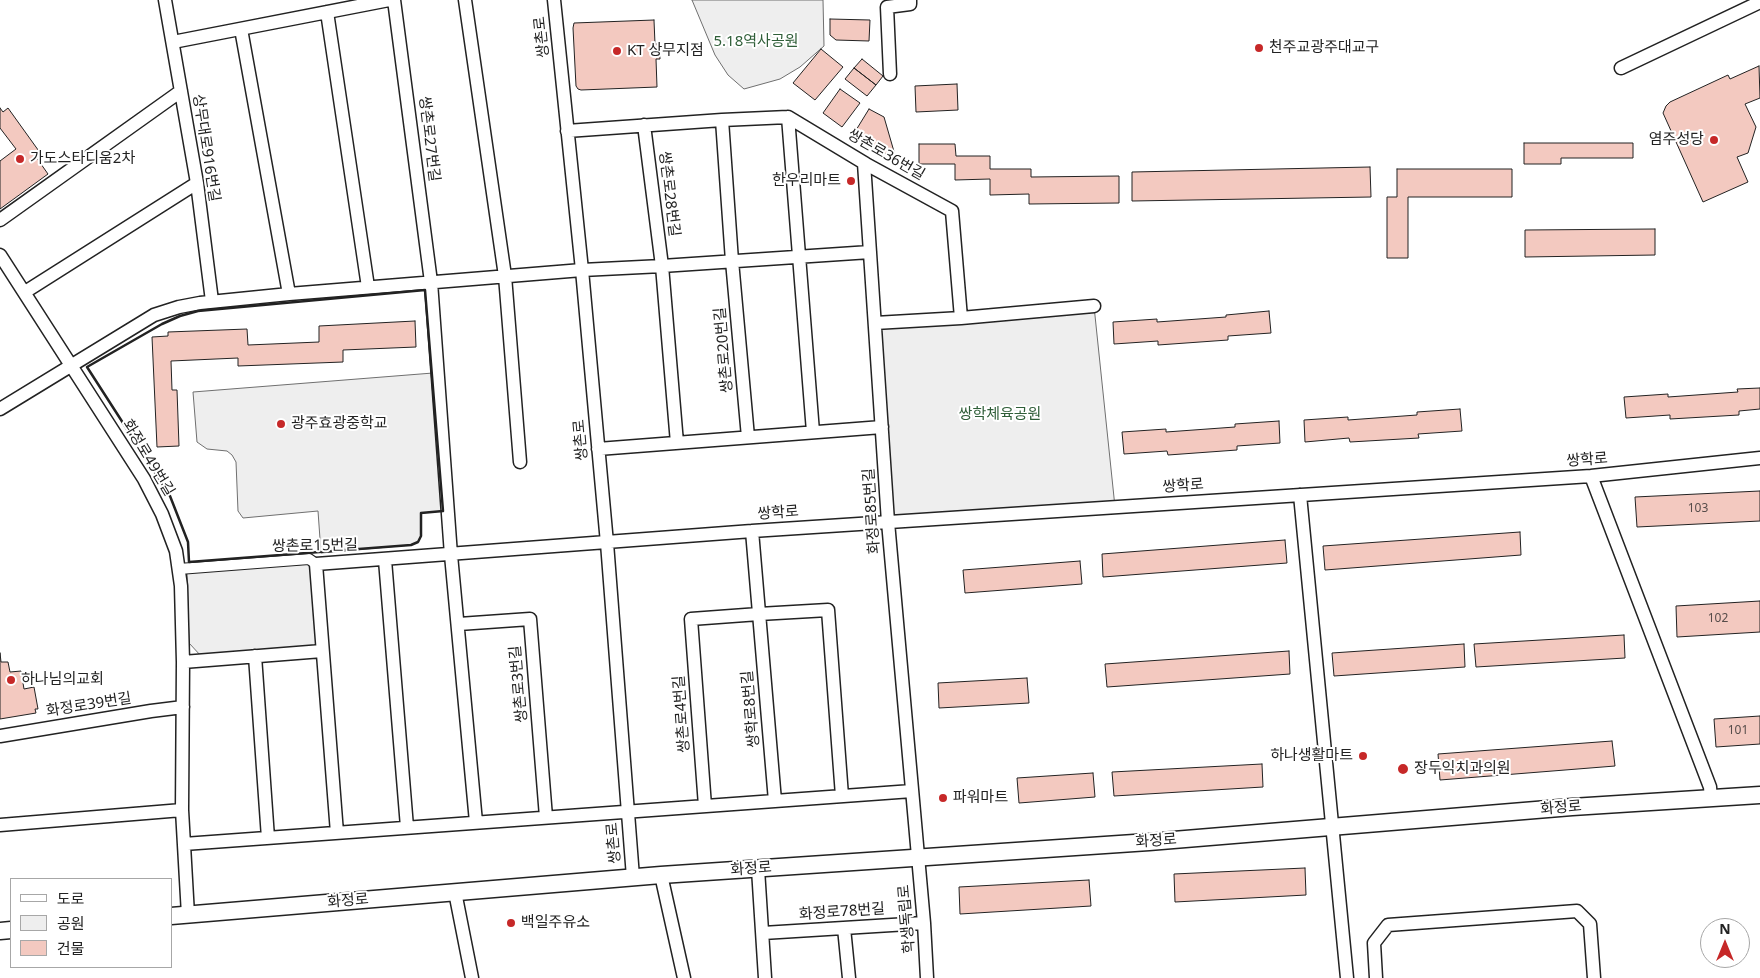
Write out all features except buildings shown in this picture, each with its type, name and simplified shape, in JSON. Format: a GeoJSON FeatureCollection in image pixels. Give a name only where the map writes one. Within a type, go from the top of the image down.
{"type":"FeatureCollection","features":[{"type":"Feature","properties":{"kind":"street","name":"상무대로916번길"},"geometry":{"type":"LineString","coordinates":[[164,0],[173,42],[196,183],[212,301]]}},
{"type":"Feature","properties":{"kind":"street"},"geometry":{"type":"LineString","coordinates":[[173,42],[389,0]]}},
{"type":"Feature","properties":{"kind":"street","name":"쌍촌로27번길"},"geometry":{"type":"LineString","coordinates":[[394,0],[431,282]]}},
{"type":"Feature","properties":{"kind":"street"},"geometry":{"type":"LineString","coordinates":[[465,0],[505,276],[520,462]]}},
{"type":"Feature","properties":{"kind":"street","name":"쌍촌로"},"geometry":{"type":"LineString","coordinates":[[554,0],[582,270],[607,543],[633,877]]}},
{"type":"Feature","properties":{"kind":"street"},"geometry":{"type":"LineString","coordinates":[[890,74],[887,7],[910,4],[910,0]]}},
{"type":"Feature","properties":{"kind":"street"},"geometry":{"type":"LineString","coordinates":[[1621,68],[1760,2]]}},
{"type":"Feature","properties":{"kind":"street"},"geometry":{"type":"LineString","coordinates":[[327,12],[368,287]]}},
{"type":"Feature","properties":{"kind":"street"},"geometry":{"type":"LineString","coordinates":[[241,29],[289,294]]}},
{"type":"Feature","properties":{"kind":"street"},"geometry":{"type":"LineString","coordinates":[[0,220],[181,91]]}},
{"type":"Feature","properties":{"kind":"street"},"geometry":{"type":"LineString","coordinates":[[567,131],[788,117],[813,432]]}},
{"type":"Feature","properties":{"kind":"street","name":"쌍촌로36번길"},"geometry":{"type":"LineString","coordinates":[[788,117],[864,163],[952,211],[961,318]]}},
{"type":"Feature","properties":{"kind":"street"},"geometry":{"type":"LineString","coordinates":[[722,120],[732,260]]}},
{"type":"Feature","properties":{"kind":"street","name":"쌍촌로28번길"},"geometry":{"type":"LineString","coordinates":[[644,125],[662,266]]}},
{"type":"Feature","properties":{"kind":"street","name":"화정로85번길"},"geometry":{"type":"LineString","coordinates":[[864,163],[888,522],[918,857]]}},
{"type":"Feature","properties":{"kind":"street"},"geometry":{"type":"LineString","coordinates":[[25,292],[196,183]]}},
{"type":"Feature","properties":{"kind":"street"},"geometry":{"type":"LineString","coordinates":[[0,409],[154,315],[179,307],[212,301],[582,270],[870,252]]}},
{"type":"Feature","properties":{"kind":"street","name":"화정로49번길"},"geometry":{"type":"LineString","coordinates":[[0,256],[144,478],[162,514],[176,551],[181,586],[183,662],[182,810],[188,915]]}},
{"type":"Feature","properties":{"kind":"street","name":"쌍촌로20번길"},"geometry":{"type":"LineString","coordinates":[[732,260],[748,437]]}},
{"type":"Feature","properties":{"kind":"street"},"geometry":{"type":"LineString","coordinates":[[662,266],[676,443]]}},
{"type":"Feature","properties":{"kind":"street"},"geometry":{"type":"LineString","coordinates":[[431,282],[451,555],[459,624],[476,822]]}},
{"type":"Feature","properties":{"kind":"street"},"geometry":{"type":"LineString","coordinates":[[875,323],[961,318],[1094,306]]}},
{"type":"Feature","properties":{"kind":"street"},"geometry":{"type":"LineString","coordinates":[[598,449],[882,427]]}},
{"type":"Feature","properties":{"kind":"street","name":"쌍학로"},"geometry":{"type":"LineString","coordinates":[[607,543],[752,531],[1591,476],[1760,458]]}},
{"type":"Feature","properties":{"kind":"street"},"geometry":{"type":"LineString","coordinates":[[1591,476],[1710,787],[1711,799]]}},
{"type":"Feature","properties":{"kind":"street"},"geometry":{"type":"LineString","coordinates":[[1300,495],[1347,978]]}},
{"type":"Feature","properties":{"kind":"street","name":"쌍학로8번길"},"geometry":{"type":"LineString","coordinates":[[752,531],[774,801]]}},
{"type":"Feature","properties":{"kind":"street","name":"쌍촌로15번길"},"geometry":{"type":"LineString","coordinates":[[179,569],[309,559],[316,564],[385,560],[607,543]]}},
{"type":"Feature","properties":{"kind":"street"},"geometry":{"type":"LineString","coordinates":[[385,560],[408,828]]}},
{"type":"Feature","properties":{"kind":"street"},"geometry":{"type":"LineString","coordinates":[[316,564],[337,833]]}},
{"type":"Feature","properties":{"kind":"street"},"geometry":{"type":"LineString","coordinates":[[759,614],[828,610],[842,796]]}},
{"type":"Feature","properties":{"kind":"street","name":"쌍촌로4번길"},"geometry":{"type":"LineString","coordinates":[[705,806],[691,619],[759,614]]}},
{"type":"Feature","properties":{"kind":"street","name":"쌍촌로3번길"},"geometry":{"type":"LineString","coordinates":[[459,624],[530,619],[546,817]]}},
{"type":"Feature","properties":{"kind":"street"},"geometry":{"type":"LineString","coordinates":[[183,662],[322,651]]}},
{"type":"Feature","properties":{"kind":"street"},"geometry":{"type":"LineString","coordinates":[[255,656],[268,838]]}},
{"type":"Feature","properties":{"kind":"street","name":"화정로39번길"},"geometry":{"type":"LineString","coordinates":[[0,736],[151,711],[183,708]]}},
{"type":"Feature","properties":{"kind":"street"},"geometry":{"type":"LineString","coordinates":[[184,844],[912,791]]}},
{"type":"Feature","properties":{"kind":"street","name":"화정로"},"geometry":{"type":"LineString","coordinates":[[172,916],[633,877],[1149,842],[1572,807],[1760,795]]}},
{"type":"Feature","properties":{"kind":"street"},"geometry":{"type":"LineString","coordinates":[[0,825],[182,810]]}},
{"type":"Feature","properties":{"kind":"street","name":"학생독립로"},"geometry":{"type":"LineString","coordinates":[[918,857],[927,978]]}},
{"type":"Feature","properties":{"kind":"street"},"geometry":{"type":"LineString","coordinates":[[758,869],[765,978]]}},
{"type":"Feature","properties":{"kind":"street"},"geometry":{"type":"LineString","coordinates":[[662,875],[684,978]]}},
{"type":"Feature","properties":{"kind":"street"},"geometry":{"type":"LineString","coordinates":[[455,892],[472,978]]}},
{"type":"Feature","properties":{"kind":"street"},"geometry":{"type":"LineString","coordinates":[[1376,978],[1374,943],[1388,925],[1576,911],[1590,924],[1594,978]]}},
{"type":"Feature","properties":{"kind":"street","name":"화정로78번길"},"geometry":{"type":"LineString","coordinates":[[763,933],[924,923]]}},
{"type":"Feature","properties":{"kind":"street"},"geometry":{"type":"LineString","coordinates":[[844,928],[849,978]]}},
{"type":"Feature","properties":{"kind":"green space","name":"5.18역사공원"},"geometry":{"type":"Polygon","coordinates":[[[692,0],[823,0],[824,46],[800,67],[780,79],[744,89],[728,75],[715,55],[692,0]]]}},
{"type":"Feature","properties":{"kind":"green space","name":"쌍학체육공원"},"geometry":{"type":"Polygon","coordinates":[[[1094,306],[1115,507],[888,522],[875,323],[1094,306]]]}},
{"type":"Feature","properties":{"kind":"green space"},"geometry":{"type":"Polygon","coordinates":[[[433,373],[443,511],[421,513],[421,536],[418,542],[411,545],[321,553],[318,511],[243,518],[238,511],[236,462],[232,455],[227,451],[207,449],[197,442],[193,392],[433,373]]]}},
{"type":"Feature","properties":{"kind":"green space"},"geometry":{"type":"Polygon","coordinates":[[[310,564],[316,643],[311,649],[201,656],[189,643],[187,572],[310,564]]]}},
{"type":"Feature","properties":{"kind":"wall"},"geometry":{"type":"LineString","coordinates":[[425,290],[443,511],[421,513],[421,536],[418,542],[411,545],[189,562],[188,542],[170,496],[87,367],[162,324],[198,311],[425,290]]}},
{"type":"Feature","properties":{"kind":"place","name":"천주교광주대교구"},"geometry":{"type":"Point","coordinates":[1259,48]}},
{"type":"Feature","properties":{"kind":"place","name":"KT 상무지점"},"geometry":{"type":"Point","coordinates":[617,51]}},
{"type":"Feature","properties":{"kind":"place","name":"염주성당"},"geometry":{"type":"Point","coordinates":[1714,140]}},
{"type":"Feature","properties":{"kind":"place","name":"가도스타디움2차"},"geometry":{"type":"Point","coordinates":[20,159]}},
{"type":"Feature","properties":{"kind":"place","name":"한우리마트"},"geometry":{"type":"Point","coordinates":[851,181]}},
{"type":"Feature","properties":{"kind":"place","name":"광주효광중학교"},"geometry":{"type":"Point","coordinates":[281,424]}},
{"type":"Feature","properties":{"kind":"place","name":"하나님의교회"},"geometry":{"type":"Point","coordinates":[11,680]}},
{"type":"Feature","properties":{"kind":"place","name":"하나생활마트"},"geometry":{"type":"Point","coordinates":[1363,756]}},
{"type":"Feature","properties":{"kind":"place","name":"장두익치과의원"},"geometry":{"type":"Point","coordinates":[1403,769]}},
{"type":"Feature","properties":{"kind":"place","name":"파워마트"},"geometry":{"type":"Point","coordinates":[943,798]}},
{"type":"Feature","properties":{"kind":"place","name":"백일주유소"},"geometry":{"type":"Point","coordinates":[511,923]}}]}
